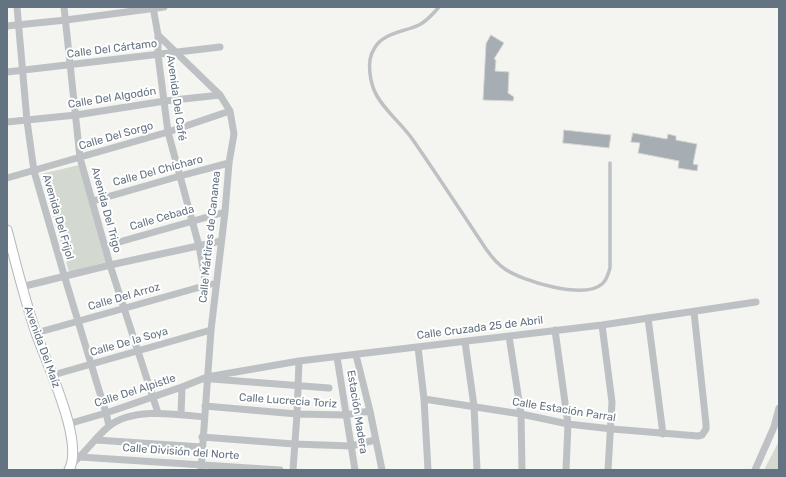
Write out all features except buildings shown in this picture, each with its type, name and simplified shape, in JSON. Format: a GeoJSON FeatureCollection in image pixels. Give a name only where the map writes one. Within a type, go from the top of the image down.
{"type":"FeatureCollection","features":[{"type":"Feature","properties":{"kind":"street","name":"Avenida Del Frijol"},"geometry":{"type":"LineString","coordinates":[[17,7],[27,121],[34,171],[109,426]]}},
{"type":"Feature","properties":{"kind":"street","name":"Avenida Del Trigo"},"geometry":{"type":"LineString","coordinates":[[64,7],[80,158],[110,265],[158,413]]}},
{"type":"Feature","properties":{"kind":"street"},"geometry":{"type":"LineString","coordinates":[[7,26],[164,7]]}},
{"type":"Feature","properties":{"kind":"street","name":"Avenida Del Café"},"geometry":{"type":"LineString","coordinates":[[154,8],[158,35],[158,55],[168,132],[199,246],[206,285]]}},
{"type":"Feature","properties":{"kind":"street","name":"Calle Mártires de Cananea"},"geometry":{"type":"LineString","coordinates":[[158,35],[220,96],[230,111],[234,134],[229,163],[226,212],[211,330],[201,467]]}},
{"type":"Feature","properties":{"kind":"street","name":"Calle Del Cártamo"},"geometry":{"type":"LineString","coordinates":[[7,72],[70,66],[220,47]]}},
{"type":"Feature","properties":{"kind":"street","name":"Calle Del Algodón"},"geometry":{"type":"LineString","coordinates":[[7,122],[76,115],[164,101],[220,96]]}},
{"type":"Feature","properties":{"kind":"street","name":"Calle Del Sorgo"},"geometry":{"type":"LineString","coordinates":[[7,178],[168,132],[230,111]]}},
{"type":"Feature","properties":{"kind":"street","name":"Calle Del Chícharo"},"geometry":{"type":"LineString","coordinates":[[92,201],[229,163]]}},
{"type":"Feature","properties":{"kind":"street","name":"Calle Cebada"},"geometry":{"type":"LineString","coordinates":[[105,246],[226,212]]}},
{"type":"Feature","properties":{"kind":"street","name":"Avenida Del Maíz"},"geometry":{"type":"LineString","coordinates":[[7,230],[21,287],[36,333],[53,375],[68,424],[72,443],[70,467]]}},
{"type":"Feature","properties":{"kind":"street"},"geometry":{"type":"LineString","coordinates":[[21,287],[64,275],[222,241]]}},
{"type":"Feature","properties":{"kind":"street","name":"Calle Del Arroz"},"geometry":{"type":"LineString","coordinates":[[36,333],[217,282]]}},
{"type":"Feature","properties":{"kind":"street","name":"Calle Cruzada 25 de Abril"},"geometry":{"type":"LineString","coordinates":[[208,378],[298,362],[602,325],[756,302]]}},
{"type":"Feature","properties":{"kind":"street","name":"Calle Estación Parral"},"geometry":{"type":"LineString","coordinates":[[424,399],[522,414],[568,424],[663,434],[702,435],[706,429],[706,424],[694,312]]}},
{"type":"Feature","properties":{"kind":"street"},"geometry":{"type":"LineString","coordinates":[[648,318],[663,434]]}},
{"type":"Feature","properties":{"kind":"street"},"geometry":{"type":"LineString","coordinates":[[602,325],[612,393],[612,429],[608,470]]}},
{"type":"Feature","properties":{"kind":"street","name":"Calle De la Soya"},"geometry":{"type":"LineString","coordinates":[[53,375],[211,330]]}},
{"type":"Feature","properties":{"kind":"street"},"geometry":{"type":"LineString","coordinates":[[555,330],[568,424],[566,470]]}},
{"type":"Feature","properties":{"kind":"street"},"geometry":{"type":"LineString","coordinates":[[509,336],[522,414],[522,470]]}},
{"type":"Feature","properties":{"kind":"street"},"geometry":{"type":"LineString","coordinates":[[465,342],[474,406],[477,470]]}},
{"type":"Feature","properties":{"kind":"street"},"geometry":{"type":"LineString","coordinates":[[418,347],[424,399],[428,470]]}},
{"type":"Feature","properties":{"kind":"street"},"geometry":{"type":"LineString","coordinates":[[356,355],[370,411],[381,470]]}},
{"type":"Feature","properties":{"kind":"street","name":"Estación Madera"},"geometry":{"type":"LineString","coordinates":[[337,357],[345,415],[355,470]]}},
{"type":"Feature","properties":{"kind":"street"},"geometry":{"type":"LineString","coordinates":[[293,470],[297,414],[298,362]]}},
{"type":"Feature","properties":{"kind":"street"},"geometry":{"type":"LineString","coordinates":[[208,378],[329,388]]}},
{"type":"Feature","properties":{"kind":"street","name":"Calle Del Alpistle"},"geometry":{"type":"LineString","coordinates":[[68,424],[106,413],[208,378]]}},
{"type":"Feature","properties":{"kind":"street"},"geometry":{"type":"LineString","coordinates":[[181,415],[182,387]]}},
{"type":"Feature","properties":{"kind":"street","name":"Calle Lucrecia Toriz"},"geometry":{"type":"LineString","coordinates":[[205,406],[297,414],[345,415],[370,411]]}},
{"type":"Feature","properties":{"kind":"street"},"geometry":{"type":"LineString","coordinates":[[755,470],[774,427],[779,408]]}},
{"type":"Feature","properties":{"kind":"street"},"geometry":{"type":"LineString","coordinates":[[70,467],[109,426],[122,419],[158,413],[204,417]]}},
{"type":"Feature","properties":{"kind":"street"},"geometry":{"type":"LineString","coordinates":[[202,437],[294,444],[351,446],[375,440]]}},
{"type":"Feature","properties":{"kind":"street"},"geometry":{"type":"LineString","coordinates":[[96,440],[202,447]]}},
{"type":"Feature","properties":{"kind":"street","name":"Calle División del Norte"},"geometry":{"type":"LineString","coordinates":[[80,457],[201,467],[280,470]]}},
{"type":"Feature","properties":{"kind":"lane"},"geometry":{"type":"LineString","coordinates":[[439,7],[419,25],[389,36],[381,41],[374,49],[370,63],[372,82],[376,95],[412,139],[494,260],[513,274],[549,286],[574,290],[595,288],[602,284],[607,278],[610,268],[610,163]]}},
{"type":"Feature","properties":{"kind":"shaded area"},"geometry":{"type":"Polygon","coordinates":[[[79,165],[106,262],[69,272],[41,174],[79,165]]]}},
{"type":"Feature","properties":{"kind":"shaded area"},"geometry":{"type":"Polygon","coordinates":[[[779,441],[779,470],[764,470],[779,441]]]}}]}
